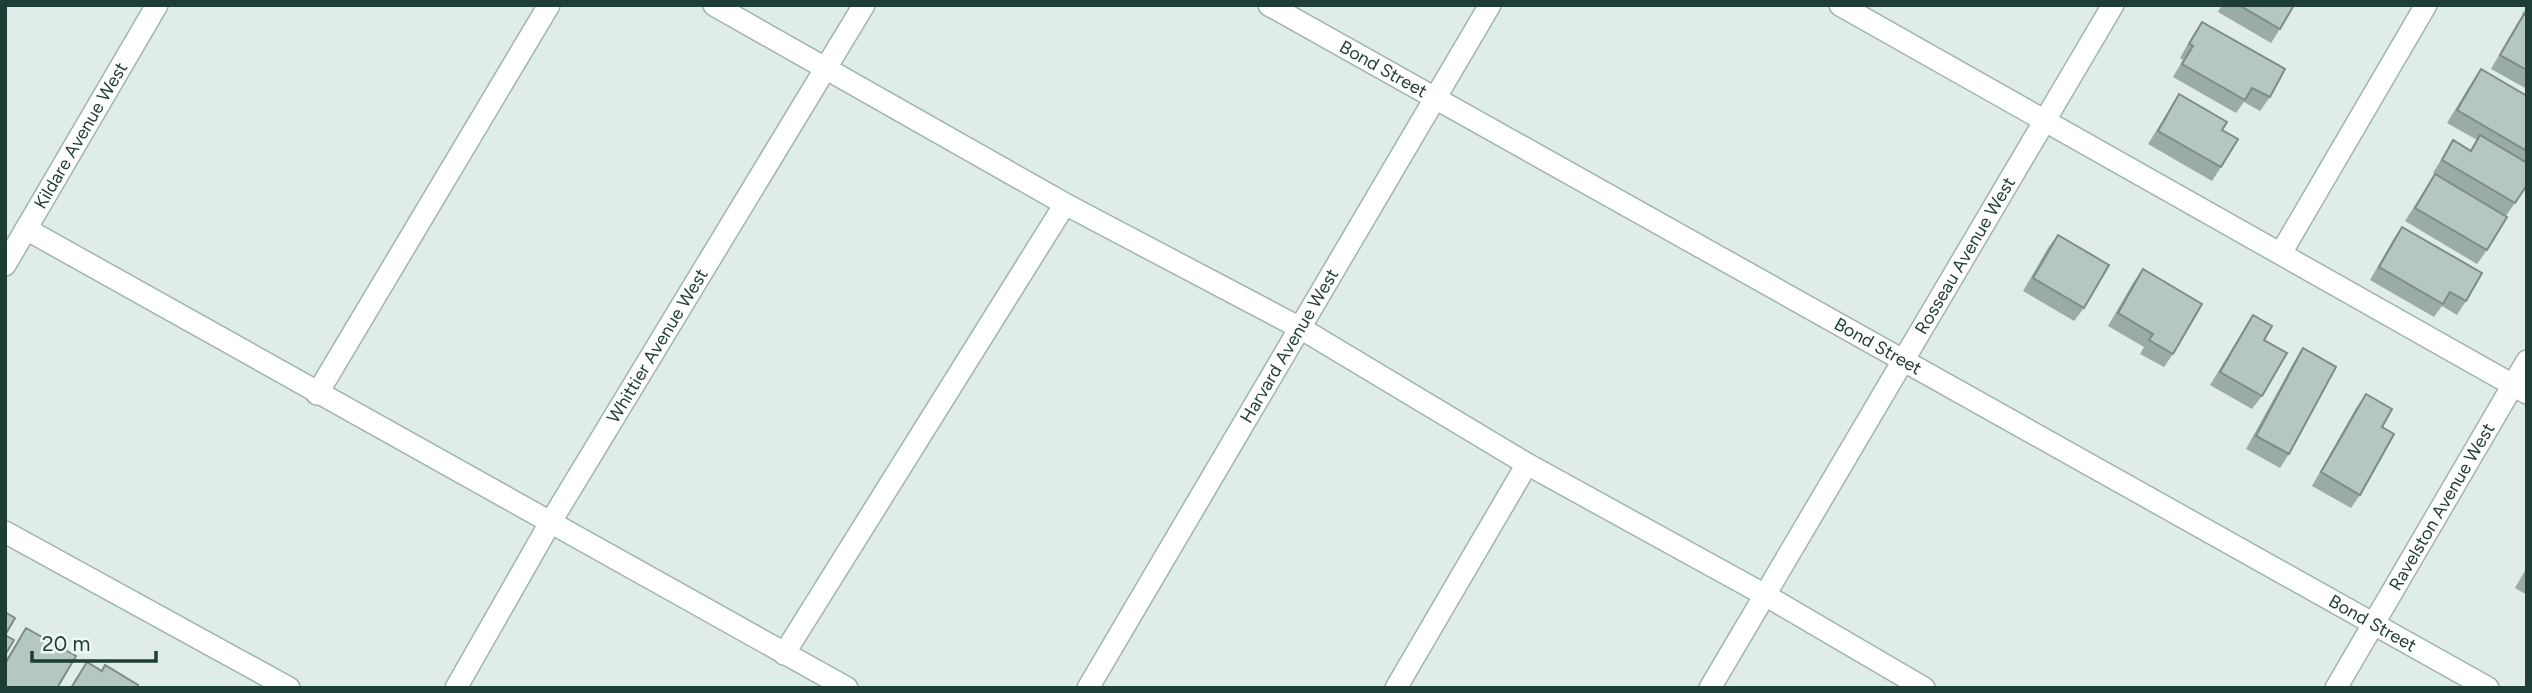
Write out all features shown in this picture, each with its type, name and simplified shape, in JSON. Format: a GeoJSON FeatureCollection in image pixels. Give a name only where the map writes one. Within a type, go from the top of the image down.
{"type":"FeatureCollection","features":[{"type":"Feature","properties":{"kind":"street","name":"Kildare Avenue West"},"geometry":{"type":"LineString","coordinates":[[5,265],[157,5]]}},
{"type":"Feature","properties":{"kind":"street"},"geometry":{"type":"LineString","coordinates":[[317,394],[549,5]]}},
{"type":"Feature","properties":{"kind":"street"},"geometry":{"type":"LineString","coordinates":[[714,5],[1065,204],[1302,329],[1527,464],[1765,595],[1924,688]]}},
{"type":"Feature","properties":{"kind":"street","name":"Whittier Avenue West"},"geometry":{"type":"LineString","coordinates":[[456,688],[550,523],[864,5]]}},
{"type":"Feature","properties":{"kind":"street","name":"Bond Street"},"geometry":{"type":"LineString","coordinates":[[1269,5],[2488,688]]}},
{"type":"Feature","properties":{"kind":"street","name":"Harvard Avenue West"},"geometry":{"type":"LineString","coordinates":[[1088,688],[1302,329],[1490,5]]}},
{"type":"Feature","properties":{"kind":"street"},"geometry":{"type":"LineString","coordinates":[[1840,5],[2519,389]]}},
{"type":"Feature","properties":{"kind":"street","name":"Rosseau Avenue West"},"geometry":{"type":"LineString","coordinates":[[1710,688],[2113,5]]}},
{"type":"Feature","properties":{"kind":"street"},"geometry":{"type":"LineString","coordinates":[[2281,254],[2426,5]]}},
{"type":"Feature","properties":{"kind":"street"},"geometry":{"type":"LineString","coordinates":[[784,654],[1065,204]]}},
{"type":"Feature","properties":{"kind":"street"},"geometry":{"type":"LineString","coordinates":[[26,229],[847,688]]}},
{"type":"Feature","properties":{"kind":"street","name":"Ravelston Avenue West"},"geometry":{"type":"LineString","coordinates":[[2336,688],[2373,623],[2519,389],[2527,361]]}},
{"type":"Feature","properties":{"kind":"street"},"geometry":{"type":"LineString","coordinates":[[1396,688],[1527,464]]}},
{"type":"Feature","properties":{"kind":"street"},"geometry":{"type":"LineString","coordinates":[[5,532],[289,688]]}},
{"type":"Feature","properties":{"kind":"building"},"geometry":{"type":"Polygon","coordinates":[[[2239,5],[2294,5],[2280,29],[2239,5]]]}},
{"type":"Feature","properties":{"kind":"building"},"geometry":{"type":"Polygon","coordinates":[[[2524,14],[2527,16],[2527,70],[2500,55],[2524,14]]]}},
{"type":"Feature","properties":{"kind":"building"},"geometry":{"type":"Polygon","coordinates":[[[2202,22],[2285,69],[2270,97],[2252,88],[2245,100],[2182,64],[2193,46],[2189,44],[2202,22]]]}},
{"type":"Feature","properties":{"kind":"building"},"geometry":{"type":"Polygon","coordinates":[[[2481,69],[2527,96],[2527,151],[2457,110],[2481,69]]]}},
{"type":"Feature","properties":{"kind":"building"},"geometry":{"type":"Polygon","coordinates":[[[2179,94],[2227,122],[2222,130],[2238,139],[2221,167],[2158,131],[2179,94]]]}},
{"type":"Feature","properties":{"kind":"building"},"geometry":{"type":"Polygon","coordinates":[[[2480,135],[2527,163],[2527,185],[2515,203],[2442,160],[2453,140],[2471,151],[2480,135]]]}},
{"type":"Feature","properties":{"kind":"building"},"geometry":{"type":"Polygon","coordinates":[[[2435,174],[2507,217],[2487,250],[2415,208],[2435,174]]]}},
{"type":"Feature","properties":{"kind":"building"},"geometry":{"type":"Polygon","coordinates":[[[2402,227],[2482,273],[2466,301],[2450,292],[2443,304],[2379,267],[2402,227]]]}},
{"type":"Feature","properties":{"kind":"building"},"geometry":{"type":"Polygon","coordinates":[[[2058,235],[2109,265],[2084,308],[2033,278],[2058,235]]]}},
{"type":"Feature","properties":{"kind":"building"},"geometry":{"type":"Polygon","coordinates":[[[2143,269],[2202,304],[2173,354],[2149,340],[2153,334],[2118,313],[2143,269]]]}},
{"type":"Feature","properties":{"kind":"building"},"geometry":{"type":"Polygon","coordinates":[[[2253,315],[2272,326],[2264,340],[2287,353],[2262,396],[2220,372],[2253,315]]]}},
{"type":"Feature","properties":{"kind":"building"},"geometry":{"type":"Polygon","coordinates":[[[2303,348],[2336,367],[2289,454],[2256,436],[2303,348]]]}},
{"type":"Feature","properties":{"kind":"building"},"geometry":{"type":"Polygon","coordinates":[[[2366,394],[2392,409],[2382,427],[2394,434],[2360,495],[2321,472],[2366,394]]]}},
{"type":"Feature","properties":{"kind":"building"},"geometry":{"type":"Polygon","coordinates":[[[5,612],[15,618],[5,635],[5,612]]]}},
{"type":"Feature","properties":{"kind":"building"},"geometry":{"type":"Polygon","coordinates":[[[26,628],[76,656],[57,688],[5,688],[5,664],[26,628]]]}},
{"type":"Feature","properties":{"kind":"building"},"geometry":{"type":"Polygon","coordinates":[[[5,635],[14,640],[5,655],[5,635]]]}},
{"type":"Feature","properties":{"kind":"building"},"geometry":{"type":"Polygon","coordinates":[[[87,662],[102,671],[105,665],[138,685],[137,688],[71,688],[87,662]]]}}]}
